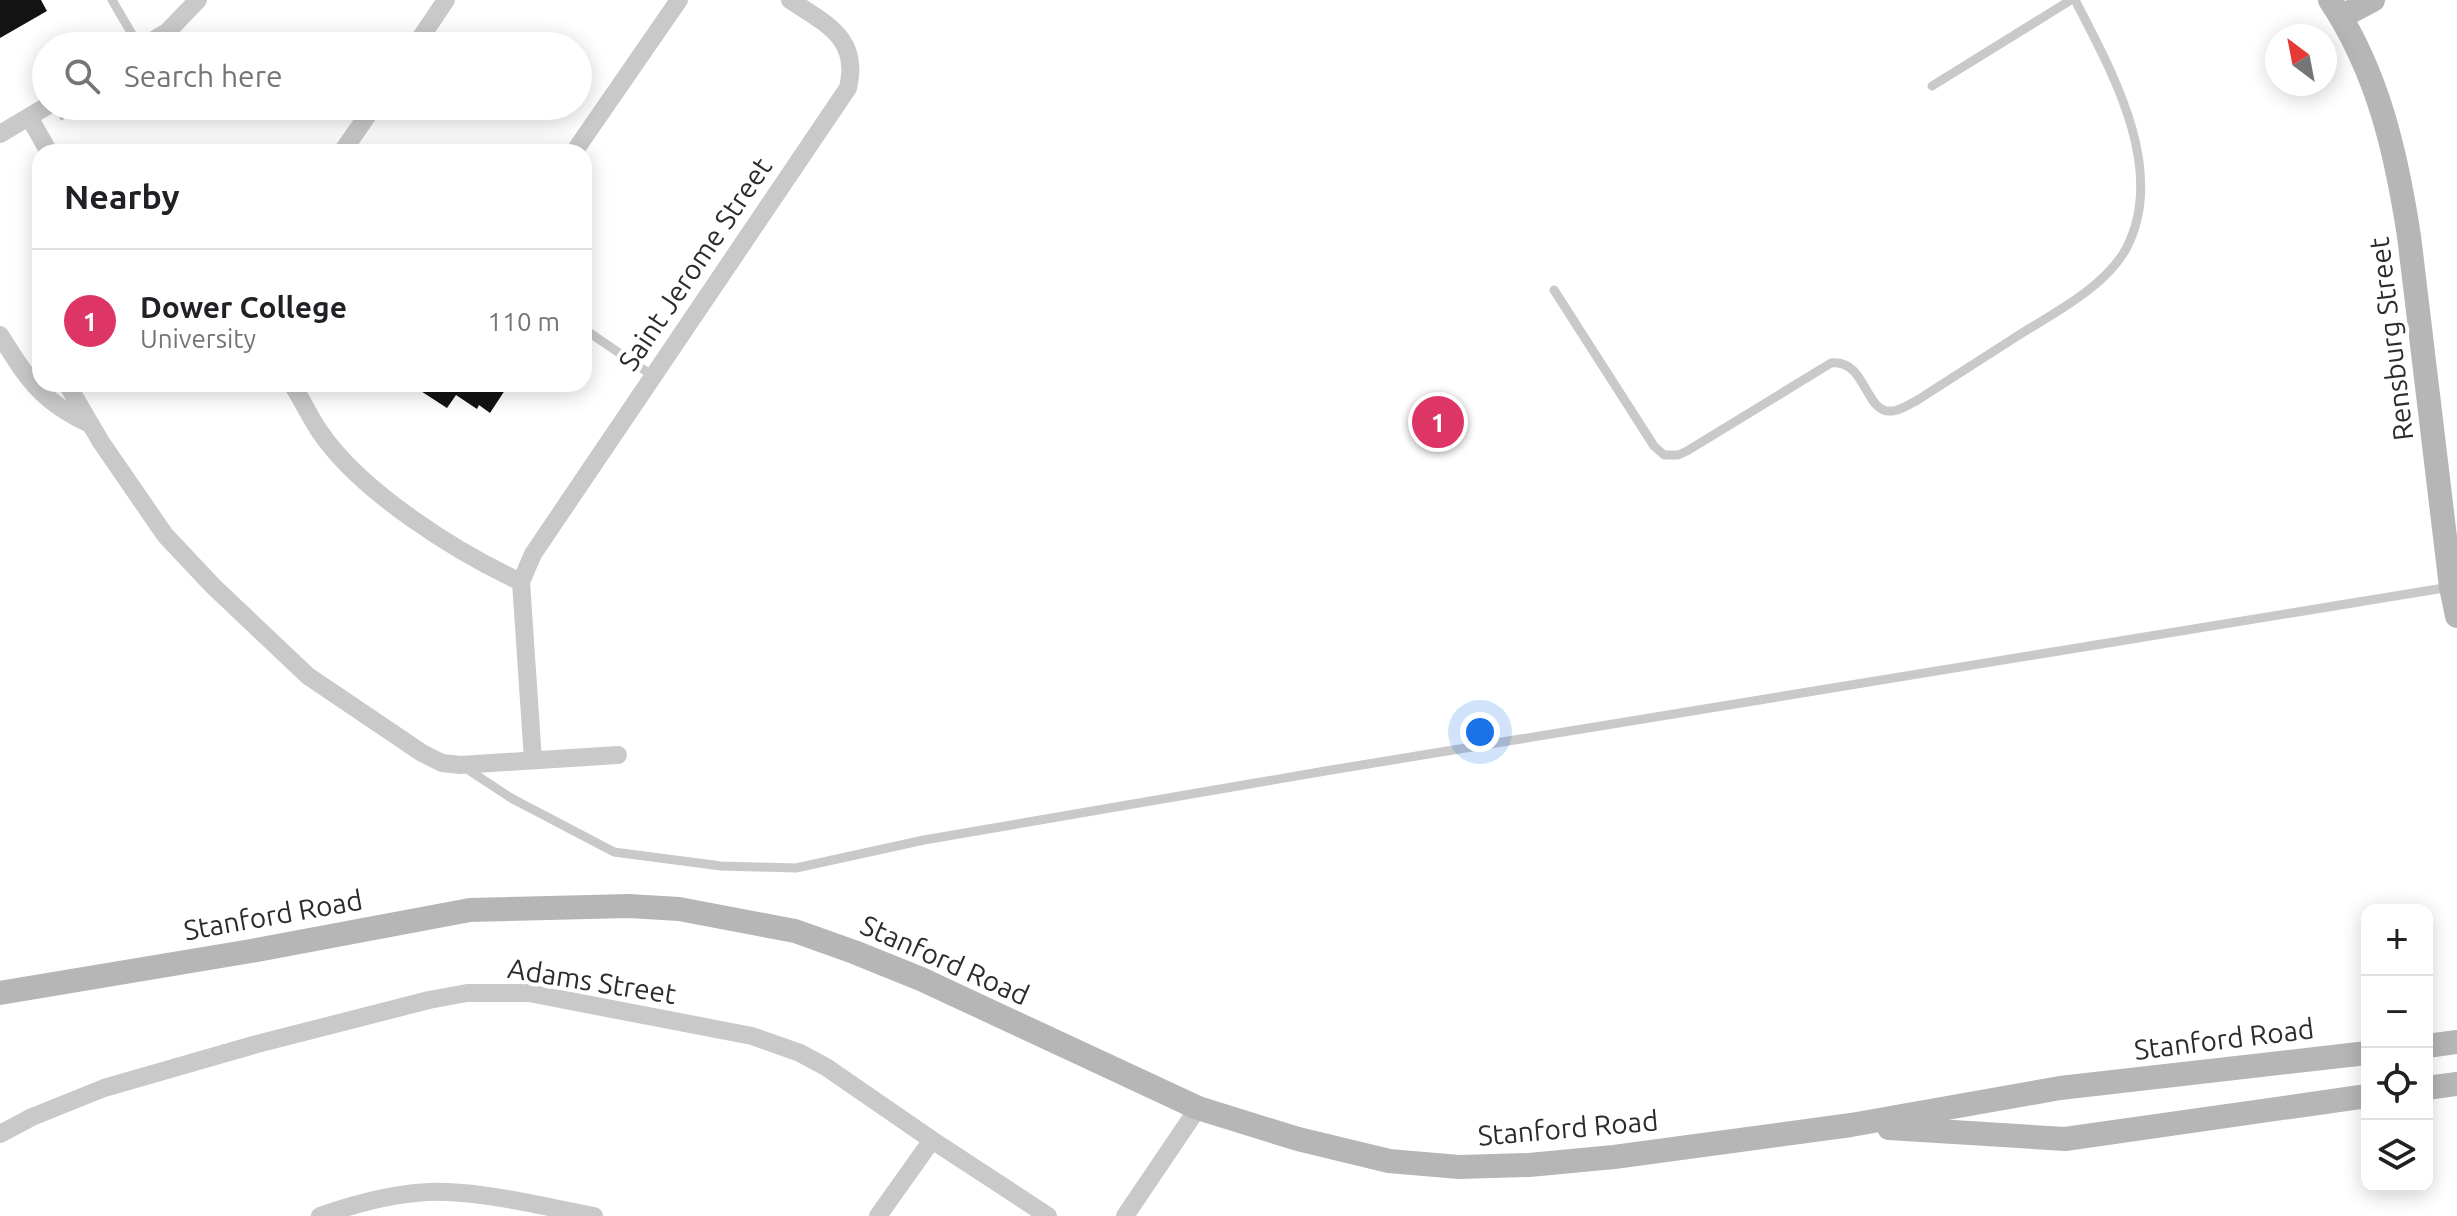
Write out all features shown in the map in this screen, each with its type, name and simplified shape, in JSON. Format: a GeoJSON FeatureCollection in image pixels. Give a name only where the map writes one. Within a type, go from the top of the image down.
{"type":"FeatureCollection","features":[{"type":"Feature","properties":{"kind":"main road","name":"Rensburg Street"},"geometry":{"type":"LineString","coordinates":[[2373,0],[2336,9],[2362,55],[2376,90],[2400,179],[2457,616]]}},
{"type":"Feature","properties":{"kind":"main road","name":"Stanford Road"},"geometry":{"type":"LineString","coordinates":[[0,993],[470,910],[629,906],[679,909],[795,931],[854,952],[921,979],[1198,1108],[1298,1139],[1389,1161],[1459,1167],[1529,1165],[1614,1157],[1851,1125],[2060,1088],[2361,1054]]}},
{"type":"Feature","properties":{"kind":"main road"},"geometry":{"type":"LineString","coordinates":[[2433,1045],[2457,1042]]}},
{"type":"Feature","properties":{"kind":"main road"},"geometry":{"type":"LineString","coordinates":[[2433,1087],[2457,1084]]}},
{"type":"Feature","properties":{"kind":"main road","name":"Stanford Road"},"geometry":{"type":"LineString","coordinates":[[1851,1125],[2065,1139],[2361,1097]]}},
{"type":"Feature","properties":{"kind":"street"},"geometry":{"type":"LineString","coordinates":[[167,32],[198,0]]}},
{"type":"Feature","properties":{"kind":"street"},"geometry":{"type":"LineString","coordinates":[[424,32],[446,0]]}},
{"type":"Feature","properties":{"kind":"street"},"geometry":{"type":"LineString","coordinates":[[580,144],[679,0]]}},
{"type":"Feature","properties":{"kind":"street","name":"Saint Jerome Street"},"geometry":{"type":"LineString","coordinates":[[533,760],[521,582],[533,554],[848,88],[850,55],[844,41],[827,25],[790,0]]}},
{"type":"Feature","properties":{"kind":"street"},"geometry":{"type":"LineString","coordinates":[[0,134],[32,115]]}},
{"type":"Feature","properties":{"kind":"street"},"geometry":{"type":"LineString","coordinates":[[29,117],[44,144]]}},
{"type":"Feature","properties":{"kind":"street"},"geometry":{"type":"LineString","coordinates":[[348,144],[364,120]]}},
{"type":"Feature","properties":{"kind":"street"},"geometry":{"type":"LineString","coordinates":[[0,335],[32,383]]}},
{"type":"Feature","properties":{"kind":"street"},"geometry":{"type":"LineString","coordinates":[[40,392],[65,413],[90,424]]}},
{"type":"Feature","properties":{"kind":"street"},"geometry":{"type":"LineString","coordinates":[[72,392],[165,535],[213,586],[308,676],[422,753],[442,763],[460,765],[618,755]]}},
{"type":"Feature","properties":{"kind":"street"},"geometry":{"type":"LineString","coordinates":[[297,392],[321,434],[358,475],[401,510],[484,565],[521,582]]}},
{"type":"Feature","properties":{"kind":"street","name":"Adams Street"},"geometry":{"type":"LineString","coordinates":[[0,1134],[32,1117],[104,1088],[257,1044],[429,1000],[467,993],[529,993],[752,1036],[800,1053],[826,1067],[1048,1216]]}},
{"type":"Feature","properties":{"kind":"street"},"geometry":{"type":"LineString","coordinates":[[1125,1216],[1198,1108]]}},
{"type":"Feature","properties":{"kind":"street"},"geometry":{"type":"LineString","coordinates":[[878,1216],[932,1140]]}},
{"type":"Feature","properties":{"kind":"street"},"geometry":{"type":"LineString","coordinates":[[320,1216],[380,1199],[449,1192],[594,1216]]}},
{"type":"Feature","properties":{"kind":"lane"},"geometry":{"type":"LineString","coordinates":[[112,0],[132,32]]}},
{"type":"Feature","properties":{"kind":"lane"},"geometry":{"type":"LineString","coordinates":[[1554,290],[1654,446],[1664,455],[1687,451],[1831,363],[1849,365],[1875,405],[1888,411],[1916,401],[2079,297],[2108,271],[2126,248],[2138,212],[2140,170],[2134,135],[2109,66],[2073,0],[1932,86]]}},
{"type":"Feature","properties":{"kind":"lane"},"geometry":{"type":"LineString","coordinates":[[592,334],[653,376]]}},
{"type":"Feature","properties":{"kind":"lane"},"geometry":{"type":"LineString","coordinates":[[460,765],[511,798],[614,852],[721,866],[796,868],[924,840],[1331,770],[2454,587]]}},
{"type":"Feature","properties":{"kind":"building"},"geometry":{"type":"Polygon","coordinates":[[[0,0],[41,0],[47,11],[0,38],[0,0]]]}},
{"type":"Feature","properties":{"kind":"building"},"geometry":{"type":"Polygon","coordinates":[[[422,392],[504,392],[490,413],[479,405],[477,409],[456,395],[447,408],[422,392]]]}},
{"type":"Feature","properties":{"kind":"place","name":"Dower College"},"geometry":{"type":"Point","coordinates":[1438,422]}}]}
